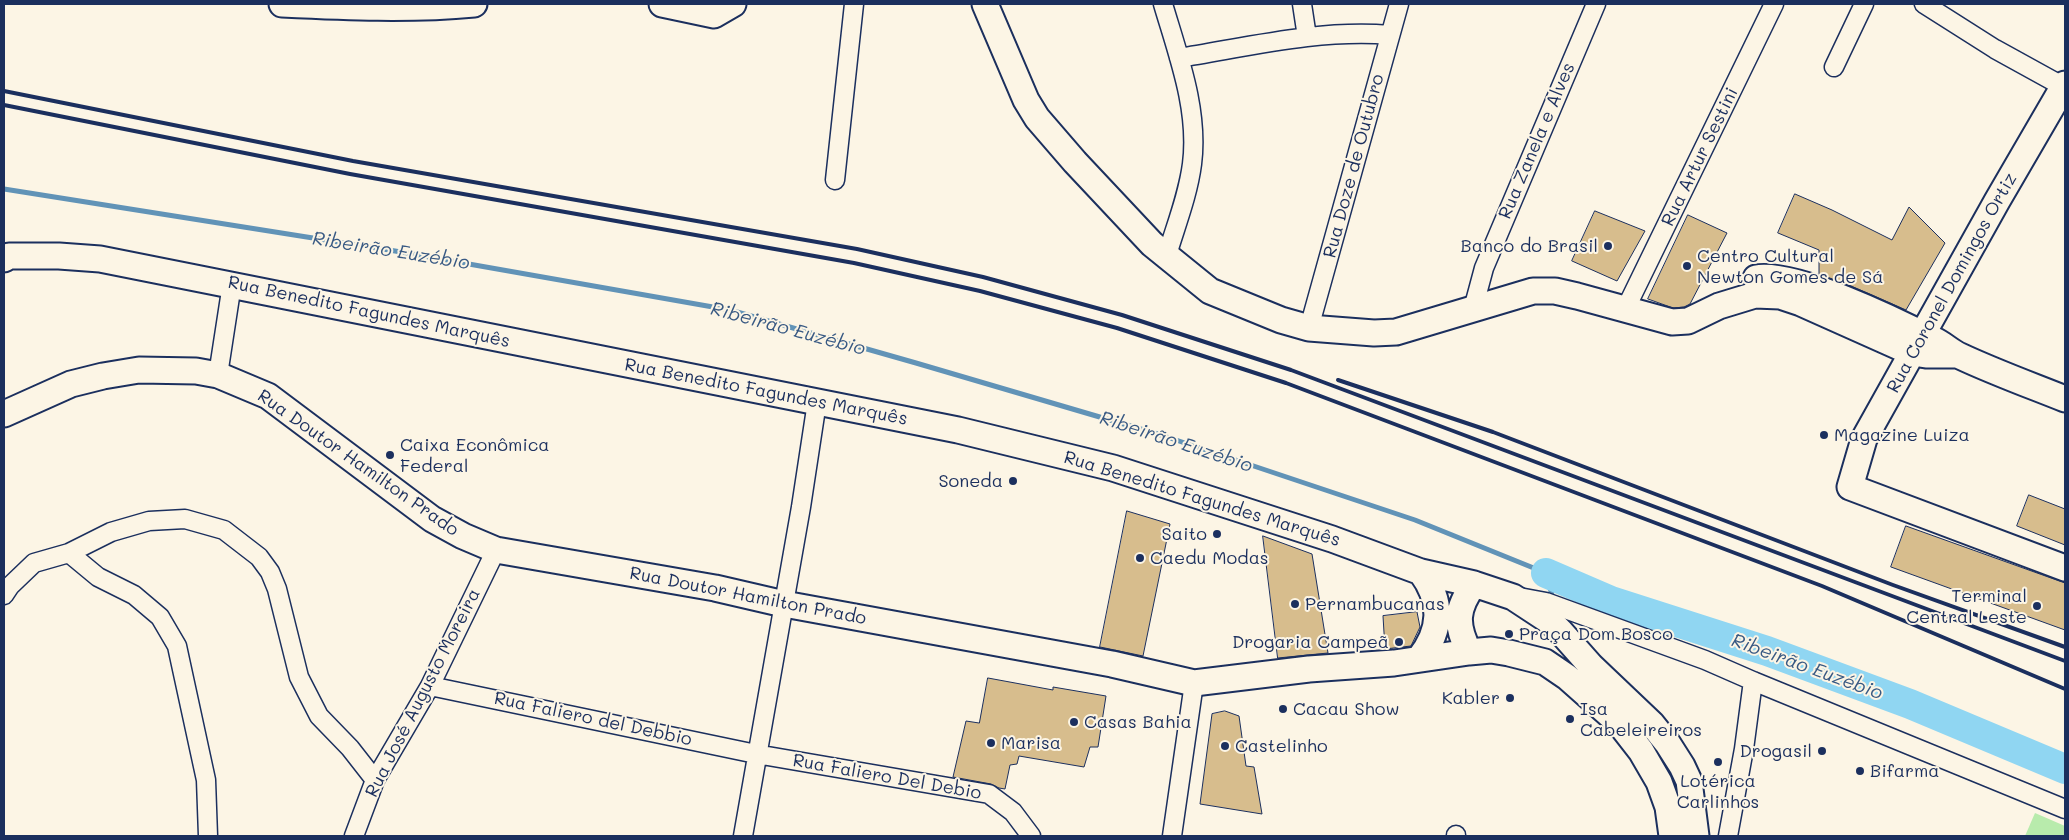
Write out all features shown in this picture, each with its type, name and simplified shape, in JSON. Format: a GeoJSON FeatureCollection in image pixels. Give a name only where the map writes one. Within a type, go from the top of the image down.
{"type":"FeatureCollection","features":[{"type":"Feature","properties":{"kind":"main road"},"geometry":{"type":"LineString","coordinates":[[282,4],[365,8],[432,8],[474,4]]}},
{"type":"Feature","properties":{"kind":"main road"},"geometry":{"type":"LineString","coordinates":[[662,4],[714,15],[733,4]]}},
{"type":"Feature","properties":{"kind":"main road"},"geometry":{"type":"LineString","coordinates":[[985,4],[1026,100],[1037,118],[1119,210],[1152,244],[1210,291],[1281,320],[1309,328],[1374,333],[1396,332],[1533,291],[1555,291],[1672,322],[1688,321],[1719,306],[1740,285],[1753,279],[1770,277],[1794,282],[1842,298],[1886,316],[1918,344],[1935,340],[1957,355],[2065,400]]}},
{"type":"Feature","properties":{"kind":"main road","name":"Rua Coronel Domingos Ortiz"},"geometry":{"type":"LineString","coordinates":[[2065,87],[1996,201],[1864,439],[1850,487],[2065,568]]}},
{"type":"Feature","properties":{"kind":"main road","name":"Rua Benedito Fagundes Marquês"},"geometry":{"type":"LineString","coordinates":[[6,258],[59,256],[100,259],[958,430],[1113,468],[1332,539],[1421,572],[1474,584],[1513,597],[1551,622],[1668,744],[1689,781],[1696,836]]}},
{"type":"Feature","properties":{"kind":"main road","name":"Rua Doutor Hamilton Prado"},"geometry":{"type":"LineString","coordinates":[[4,414],[71,384],[103,376],[139,370],[196,371],[218,375],[268,396],[432,519],[463,536],[496,550],[715,588],[784,604],[1112,664],[1194,683],[1469,652],[1491,650],[1509,652],[1545,662],[1568,676],[1614,718],[1641,751],[1659,782],[1668,806],[1672,836]]}},
{"type":"Feature","properties":{"kind":"main road"},"geometry":{"type":"LineString","coordinates":[[1418,659],[1430,643],[1437,625],[1437,613],[1432,589],[1421,572]]}},
{"type":"Feature","properties":{"kind":"main road"},"geometry":{"type":"LineString","coordinates":[[1469,652],[1459,627],[1459,613],[1462,602],[1474,584]]}},
{"type":"Feature","properties":{"kind":"street"},"geometry":{"type":"LineString","coordinates":[[835,180],[854,4]]}},
{"type":"Feature","properties":{"kind":"street"},"geometry":{"type":"LineString","coordinates":[[1163,4],[1179,58],[1194,134],[1192,164],[1185,196],[1167,256]]}},
{"type":"Feature","properties":{"kind":"street"},"geometry":{"type":"LineString","coordinates":[[1302,4],[1307,37]]}},
{"type":"Feature","properties":{"kind":"street","name":"Rua Doze de Outubro"},"geometry":{"type":"LineString","coordinates":[[1309,328],[1399,4]]}},
{"type":"Feature","properties":{"kind":"street","name":"Rua Zanela e Alves"},"geometry":{"type":"LineString","coordinates":[[1473,309],[1484,268],[1596,4]]}},
{"type":"Feature","properties":{"kind":"street","name":"Rua Artur Sestini"},"geometry":{"type":"LineString","coordinates":[[1625,310],[1774,4]]}},
{"type":"Feature","properties":{"kind":"street"},"geometry":{"type":"LineString","coordinates":[[1834,67],[1864,4]]}},
{"type":"Feature","properties":{"kind":"street"},"geometry":{"type":"LineString","coordinates":[[1924,4],[1995,49],[2065,87]]}},
{"type":"Feature","properties":{"kind":"street"},"geometry":{"type":"LineString","coordinates":[[1179,58],[1307,37],[1353,33],[1390,35]]}},
{"type":"Feature","properties":{"kind":"street"},"geometry":{"type":"LineString","coordinates":[[218,375],[232,284]]}},
{"type":"Feature","properties":{"kind":"street"},"geometry":{"type":"LineString","coordinates":[[743,836],[756,754],[802,507],[817,402]]}},
{"type":"Feature","properties":{"kind":"street"},"geometry":{"type":"LineString","coordinates":[[4,595],[10,586],[34,563],[69,553],[111,532],[149,521],[185,519],[224,530],[260,557],[270,572],[277,588],[299,676],[319,716],[350,748],[375,780]]}},
{"type":"Feature","properties":{"kind":"street","name":"Rua José Augusto Moreira"},"geometry":{"type":"LineString","coordinates":[[354,836],[375,780],[430,686],[496,550]]}},
{"type":"Feature","properties":{"kind":"street"},"geometry":{"type":"LineString","coordinates":[[69,553],[98,577],[134,595],[160,617],[177,646],[206,780],[208,836]]}},
{"type":"Feature","properties":{"kind":"street"},"geometry":{"type":"LineString","coordinates":[[1513,597],[1546,602],[1705,660],[2065,809]]}},
{"type":"Feature","properties":{"kind":"street"},"geometry":{"type":"LineString","coordinates":[[1728,836],[1744,749],[1752,681]]}},
{"type":"Feature","properties":{"kind":"street"},"geometry":{"type":"LineString","coordinates":[[1172,836],[1194,683]]}},
{"type":"Feature","properties":{"kind":"street","name":"Rua Faliero del Debbio"},"geometry":{"type":"LineString","coordinates":[[430,686],[756,754]]}},
{"type":"Feature","properties":{"kind":"street","name":"Rua Faliero Del Debio"},"geometry":{"type":"LineString","coordinates":[[756,754],[989,794],[1013,812],[1031,836]]}},
{"type":"Feature","properties":{"kind":"green space"},"geometry":{"type":"Polygon","coordinates":[[[2035,813],[2065,826],[2065,836],[2025,836],[2035,813]]]}},
{"type":"Feature","properties":{"kind":"building"},"geometry":{"type":"Polygon","coordinates":[[[1795,194],[1892,240],[1909,207],[1945,243],[1906,310],[1819,274],[1819,250],[1778,233],[1795,194]]]}},
{"type":"Feature","properties":{"kind":"building","name":"Banco do Brasil"},"geometry":{"type":"Polygon","coordinates":[[[1595,211],[1645,231],[1617,281],[1572,261],[1595,211]]]}},
{"type":"Feature","properties":{"kind":"building","name":"Centro Cultural Newton Gomes de Sá"},"geometry":{"type":"Polygon","coordinates":[[[1688,215],[1727,233],[1690,304],[1684,307],[1673,308],[1648,299],[1688,215]]]}},
{"type":"Feature","properties":{"kind":"building"},"geometry":{"type":"Polygon","coordinates":[[[2029,495],[2065,509],[2065,545],[2017,526],[2029,495]]]}},
{"type":"Feature","properties":{"kind":"building","name":"Caedu Modas"},"geometry":{"type":"Polygon","coordinates":[[[1127,511],[1170,524],[1143,656],[1100,647],[1127,511]]]}},
{"type":"Feature","properties":{"kind":"building"},"geometry":{"type":"Polygon","coordinates":[[[1906,526],[2065,583],[2065,630],[1891,567],[1906,526]]]}},
{"type":"Feature","properties":{"kind":"building","name":"Pernambucanas"},"geometry":{"type":"Polygon","coordinates":[[[1263,536],[1312,554],[1328,653],[1278,658],[1263,536]]]}},
{"type":"Feature","properties":{"kind":"building","name":"Drogaria Campeã"},"geometry":{"type":"Polygon","coordinates":[[[1417,612],[1420,627],[1411,646],[1385,649],[1383,616],[1417,612]]]}},
{"type":"Feature","properties":{"kind":"building"},"geometry":{"type":"Polygon","coordinates":[[[988,678],[1053,690],[1053,687],[1106,696],[1098,747],[1090,747],[1084,767],[1019,756],[1017,764],[1010,765],[1005,789],[991,784],[953,777],[966,721],[979,723],[988,678]]]}},
{"type":"Feature","properties":{"kind":"building","name":"Castelinho"},"geometry":{"type":"Polygon","coordinates":[[[1225,711],[1239,716],[1246,766],[1254,767],[1262,814],[1200,804],[1212,714],[1225,711]]]}},
{"type":"Feature","properties":{"kind":"waterway","name":"Ribeirão Euzébio"},"geometry":{"type":"LineString","coordinates":[[4,189],[395,251],[730,310],[1161,435],[1415,520],[1546,573],[1552,595]]}},
{"type":"Feature","properties":{"kind":"waterway","name":"Ribeirão Euzébio"},"geometry":{"type":"LineString","coordinates":[[1546,573],[1611,601],[1767,651],[1910,704],[2065,769]]}},
{"type":"Feature","properties":{"kind":"railway"},"geometry":{"type":"LineString","coordinates":[[4,91],[353,161],[857,249],[983,277],[1122,315],[1291,370],[2065,661]]}},
{"type":"Feature","properties":{"kind":"railway"},"geometry":{"type":"LineString","coordinates":[[4,105],[350,174],[854,263],[980,291],[1117,328],[1286,383],[1822,586],[2065,689]]}},
{"type":"Feature","properties":{"kind":"railway"},"geometry":{"type":"LineString","coordinates":[[1338,380],[1493,432],[1893,585],[2065,647]]}},
{"type":"Feature","properties":{"kind":"place","name":"Banco do Brasil"},"geometry":{"type":"Point","coordinates":[1608,246]}},
{"type":"Feature","properties":{"kind":"place","name":"Centro Cultural Newton Gomes de Sá"},"geometry":{"type":"Point","coordinates":[1687,266]}},
{"type":"Feature","properties":{"kind":"place","name":"Magazine Luiza"},"geometry":{"type":"Point","coordinates":[1824,435]}},
{"type":"Feature","properties":{"kind":"place","name":"Caixa Econômica Federal"},"geometry":{"type":"Point","coordinates":[390,455]}},
{"type":"Feature","properties":{"kind":"place","name":"Soneda"},"geometry":{"type":"Point","coordinates":[1013,481]}},
{"type":"Feature","properties":{"kind":"place","name":"Saito"},"geometry":{"type":"Point","coordinates":[1217,534]}},
{"type":"Feature","properties":{"kind":"place","name":"Caedu Modas"},"geometry":{"type":"Point","coordinates":[1140,558]}},
{"type":"Feature","properties":{"kind":"place","name":"Pernambucanas"},"geometry":{"type":"Point","coordinates":[1295,604]}},
{"type":"Feature","properties":{"kind":"place","name":"Terminal Central Leste"},"geometry":{"type":"Point","coordinates":[2037,606]}},
{"type":"Feature","properties":{"kind":"place","name":"Praça Dom Bosco"},"geometry":{"type":"Point","coordinates":[1509,634]}},
{"type":"Feature","properties":{"kind":"place","name":"Drogaria Campeã"},"geometry":{"type":"Point","coordinates":[1399,642]}},
{"type":"Feature","properties":{"kind":"place","name":"Kabler"},"geometry":{"type":"Point","coordinates":[1510,698]}},
{"type":"Feature","properties":{"kind":"place","name":"Cacau Show"},"geometry":{"type":"Point","coordinates":[1283,709]}},
{"type":"Feature","properties":{"kind":"place","name":"Isa Cabeleireiros"},"geometry":{"type":"Point","coordinates":[1570,719]}},
{"type":"Feature","properties":{"kind":"place","name":"Casas Bahia"},"geometry":{"type":"Point","coordinates":[1074,722]}},
{"type":"Feature","properties":{"kind":"place","name":"Marisa"},"geometry":{"type":"Point","coordinates":[991,743]}},
{"type":"Feature","properties":{"kind":"place","name":"Castelinho"},"geometry":{"type":"Point","coordinates":[1225,746]}},
{"type":"Feature","properties":{"kind":"place","name":"Drogasil"},"geometry":{"type":"Point","coordinates":[1822,751]}},
{"type":"Feature","properties":{"kind":"place","name":"Lotérica Carlinhos"},"geometry":{"type":"Point","coordinates":[1718,762]}},
{"type":"Feature","properties":{"kind":"place","name":"Bifarma"},"geometry":{"type":"Point","coordinates":[1860,771]}}]}
